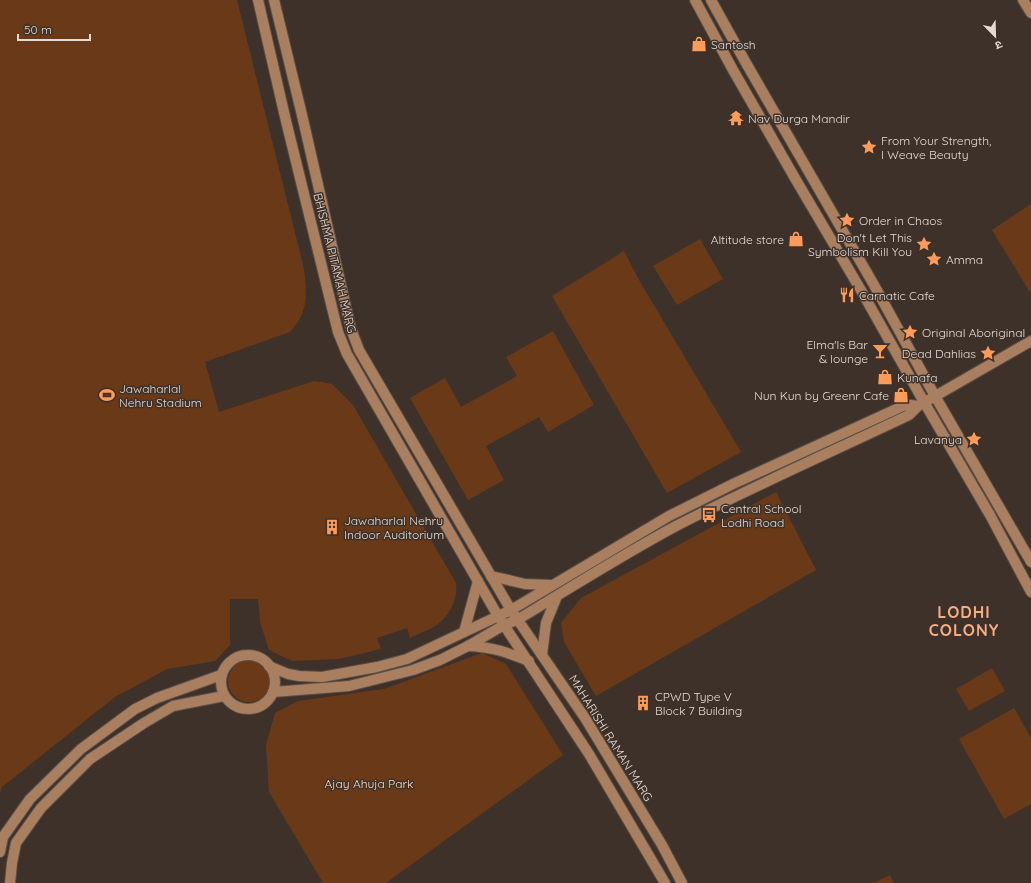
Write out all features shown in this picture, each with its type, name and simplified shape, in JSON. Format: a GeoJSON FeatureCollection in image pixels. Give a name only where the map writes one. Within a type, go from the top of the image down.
{"type":"FeatureCollection","features":[{"type":"Feature","properties":{"kind":"street","name":"BHISHMA PITAMAH MARG"},"geometry":{"type":"LineString","coordinates":[[258,0],[338,332],[348,354],[504,625]]}},
{"type":"Feature","properties":{"kind":"street","name":"BHISHMA PITAMAH MARG"},"geometry":{"type":"LineString","coordinates":[[274,0],[351,329],[359,350],[511,610]]}},
{"type":"Feature","properties":{"kind":"street"},"geometry":{"type":"LineString","coordinates":[[695,0],[733,70],[862,292],[921,404],[990,515],[1031,592]]}},
{"type":"Feature","properties":{"kind":"street"},"geometry":{"type":"LineString","coordinates":[[711,0],[809,174],[874,284],[935,396],[1031,562]]}},
{"type":"Feature","properties":{"kind":"street"},"geometry":{"type":"LineString","coordinates":[[1024,0],[1031,13]]}},
{"type":"Feature","properties":{"kind":"street"},"geometry":{"type":"LineString","coordinates":[[273,692],[349,686],[413,670],[440,660],[504,625],[517,620],[626,554],[676,526],[732,498],[909,416],[921,404],[1031,342]]}},
{"type":"Feature","properties":{"kind":"street"},"geometry":{"type":"LineString","coordinates":[[270,666],[275,683],[273,692],[264,704],[258,708],[250,710],[242,709],[234,706],[224,696],[221,689],[221,675],[224,668],[229,662],[242,655],[257,657],[270,666],[288,674],[322,677],[377,668],[407,659],[511,610],[639,532],[694,503],[903,406],[921,404]]}},
{"type":"Feature","properties":{"kind":"street"},"geometry":{"type":"LineString","coordinates":[[491,576],[525,584],[551,585]]}},
{"type":"Feature","properties":{"kind":"street"},"geometry":{"type":"LineString","coordinates":[[464,632],[478,581]]}},
{"type":"Feature","properties":{"kind":"street"},"geometry":{"type":"LineString","coordinates":[[542,655],[546,623],[557,596]]}},
{"type":"Feature","properties":{"kind":"street","name":"MAHARISHI RAMAN MARG"},"geometry":{"type":"LineString","coordinates":[[511,610],[586,718],[662,845],[682,883]]}},
{"type":"Feature","properties":{"kind":"street"},"geometry":{"type":"LineString","coordinates":[[504,625],[590,754],[666,883]]}},
{"type":"Feature","properties":{"kind":"street"},"geometry":{"type":"LineString","coordinates":[[468,646],[508,652],[529,662]]}},
{"type":"Feature","properties":{"kind":"street"},"geometry":{"type":"LineString","coordinates":[[0,852],[3,838],[30,799],[81,749],[135,708],[157,698],[221,675]]}},
{"type":"Feature","properties":{"kind":"street"},"geometry":{"type":"LineString","coordinates":[[10,883],[16,843],[41,808],[90,760],[144,723],[173,706],[224,696]]}},
{"type":"Feature","properties":{"kind":"green space","name":"Jawaharlal Nehru Stadium"},"geometry":{"type":"Polygon","coordinates":[[[0,0],[237,0],[304,269],[306,295],[304,310],[301,317],[290,332],[205,362],[219,412],[314,381],[332,384],[353,405],[456,583],[456,594],[450,611],[443,620],[428,630],[410,638],[407,628],[377,638],[381,649],[339,659],[292,661],[269,650],[260,622],[258,599],[230,599],[230,645],[215,661],[167,669],[115,697],[2,787],[0,794],[0,0]]]}},
{"type":"Feature","properties":{"kind":"green space"},"geometry":{"type":"Polygon","coordinates":[[[1031,204],[1031,294],[992,230],[1031,204]]]}},
{"type":"Feature","properties":{"kind":"green space"},"geometry":{"type":"Polygon","coordinates":[[[700,239],[723,279],[677,305],[653,266],[700,239]]]}},
{"type":"Feature","properties":{"kind":"green space"},"geometry":{"type":"Polygon","coordinates":[[[624,251],[639,280],[741,452],[667,493],[552,296],[624,251]]]}},
{"type":"Feature","properties":{"kind":"green space"},"geometry":{"type":"Polygon","coordinates":[[[553,331],[594,405],[548,432],[539,417],[486,446],[504,480],[468,500],[410,398],[445,378],[461,407],[517,376],[506,357],[553,331]]]}},
{"type":"Feature","properties":{"kind":"green space"},"geometry":{"type":"Polygon","coordinates":[[[776,492],[816,570],[596,696],[564,642],[561,623],[581,598],[776,492]]]}},
{"type":"Feature","properties":{"kind":"green space","name":"Ajay Ahuja Park"},"geometry":{"type":"Polygon","coordinates":[[[482,653],[506,664],[563,755],[386,883],[323,883],[269,792],[266,745],[275,713],[298,701],[384,689],[482,653]]]}},
{"type":"Feature","properties":{"kind":"green space"},"geometry":{"type":"Polygon","coordinates":[[[245,660],[253,660],[261,663],[267,669],[270,681],[267,693],[261,699],[253,702],[245,702],[237,699],[231,693],[228,685],[228,677],[231,669],[237,663],[245,660]]]}},
{"type":"Feature","properties":{"kind":"green space"},"geometry":{"type":"Polygon","coordinates":[[[992,668],[1005,691],[969,711],[956,689],[992,668]]]}},
{"type":"Feature","properties":{"kind":"green space"},"geometry":{"type":"Polygon","coordinates":[[[1014,708],[1031,738],[1031,804],[1004,819],[959,739],[1014,708]]]}},
{"type":"Feature","properties":{"kind":"green space"},"geometry":{"type":"Polygon","coordinates":[[[890,875],[894,883],[874,883],[890,875]]]}},
{"type":"Feature","properties":{"kind":"place","name":"Santosh"},"geometry":{"type":"Point","coordinates":[699,44]}},
{"type":"Feature","properties":{"kind":"place","name":"Nav Durga Mandir"},"geometry":{"type":"Point","coordinates":[736,118]}},
{"type":"Feature","properties":{"kind":"place","name":"From Your Strength, I Weave Beauty"},"geometry":{"type":"Point","coordinates":[869,147]}},
{"type":"Feature","properties":{"kind":"place","name":"Order in Chaos"},"geometry":{"type":"Point","coordinates":[847,220]}},
{"type":"Feature","properties":{"kind":"place","name":"Altitude store"},"geometry":{"type":"Point","coordinates":[796,239]}},
{"type":"Feature","properties":{"kind":"place","name":"Don't Let This Symbolism Kill You"},"geometry":{"type":"Point","coordinates":[924,244]}},
{"type":"Feature","properties":{"kind":"place","name":"Amma"},"geometry":{"type":"Point","coordinates":[934,259]}},
{"type":"Feature","properties":{"kind":"place","name":"Carnatic Cafe"},"geometry":{"type":"Point","coordinates":[847,295]}},
{"type":"Feature","properties":{"kind":"place","name":"Original Aboriginal"},"geometry":{"type":"Point","coordinates":[910,332]}},
{"type":"Feature","properties":{"kind":"place","name":"Elma'ls Bar & lounge"},"geometry":{"type":"Point","coordinates":[880,351]}},
{"type":"Feature","properties":{"kind":"place","name":"Dead Dahlias"},"geometry":{"type":"Point","coordinates":[988,353]}},
{"type":"Feature","properties":{"kind":"place","name":"Kunafa"},"geometry":{"type":"Point","coordinates":[885,377]}},
{"type":"Feature","properties":{"kind":"place","name":"Jawaharlal Nehru Stadium"},"geometry":{"type":"Point","coordinates":[107,395]}},
{"type":"Feature","properties":{"kind":"place","name":"Nun Kun by Greenr Cafe"},"geometry":{"type":"Point","coordinates":[901,395]}},
{"type":"Feature","properties":{"kind":"place","name":"Lavanya"},"geometry":{"type":"Point","coordinates":[974,439]}},
{"type":"Feature","properties":{"kind":"place","name":"Central School Lodhi Road"},"geometry":{"type":"Point","coordinates":[709,515]}},
{"type":"Feature","properties":{"kind":"place","name":"Jawaharlal Nehru Indoor Auditorium"},"geometry":{"type":"Point","coordinates":[332,527]}},
{"type":"Feature","properties":{"kind":"place","name":"CPWD Type V Block 7 Building"},"geometry":{"type":"Point","coordinates":[643,703]}},
{"type":"Feature","properties":{"kind":"district","name":"LODHI COLONY"},"geometry":{"type":"Point","coordinates":[964,621]}}]}
